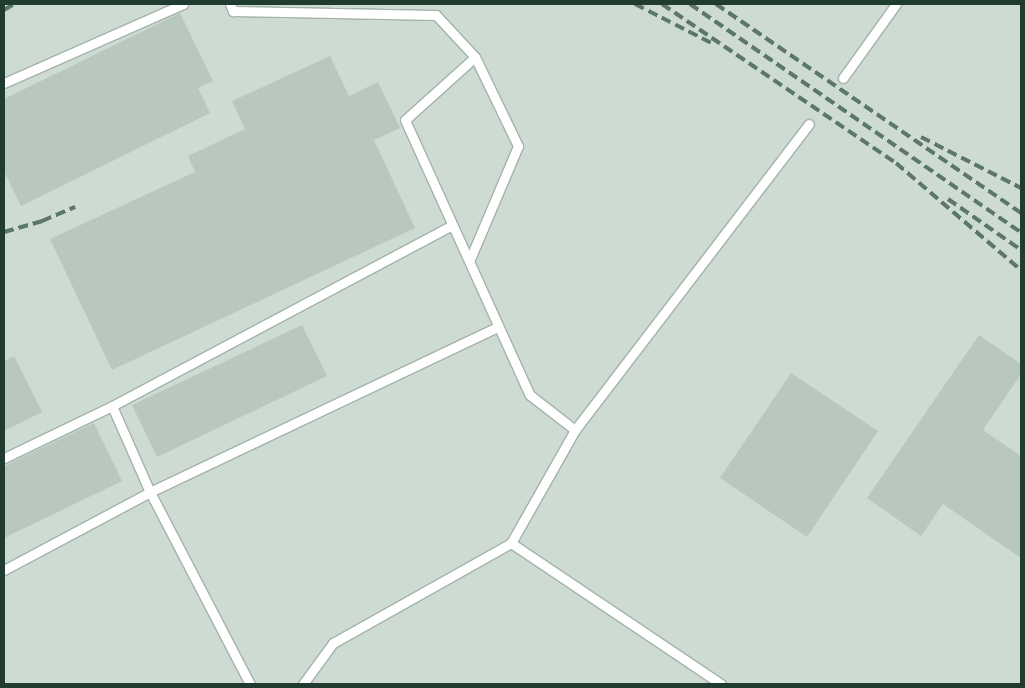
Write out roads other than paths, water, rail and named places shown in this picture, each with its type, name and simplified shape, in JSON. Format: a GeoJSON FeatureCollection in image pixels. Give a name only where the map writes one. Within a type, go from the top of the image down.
{"type":"FeatureCollection","features":[{"type":"Feature","properties":{"kind":"lane"},"geometry":{"type":"LineString","coordinates":[[4,83],[184,4]]}},
{"type":"Feature","properties":{"kind":"lane"},"geometry":{"type":"LineString","coordinates":[[230,4],[233,11],[436,15],[475,57],[518,146],[470,260]]}},
{"type":"Feature","properties":{"kind":"lane"},"geometry":{"type":"LineString","coordinates":[[843,78],[896,4]]}},
{"type":"Feature","properties":{"kind":"lane"},"geometry":{"type":"LineString","coordinates":[[475,57],[405,120],[530,395],[575,430]]}},
{"type":"Feature","properties":{"kind":"lane"},"geometry":{"type":"LineString","coordinates":[[303,684],[332,643],[511,543],[575,430],[809,124]]}},
{"type":"Feature","properties":{"kind":"lane"},"geometry":{"type":"LineString","coordinates":[[4,458],[112,406],[452,225]]}},
{"type":"Feature","properties":{"kind":"lane"},"geometry":{"type":"LineString","coordinates":[[4,570],[150,492],[498,328]]}},
{"type":"Feature","properties":{"kind":"lane"},"geometry":{"type":"LineString","coordinates":[[112,406],[150,492],[250,684]]}},
{"type":"Feature","properties":{"kind":"lane"},"geometry":{"type":"LineString","coordinates":[[511,543],[721,684]]}},
{"type":"Feature","properties":{"kind":"railway"},"geometry":{"type":"LineString","coordinates":[[4,10],[14,4]]}},
{"type":"Feature","properties":{"kind":"railway"},"geometry":{"type":"LineString","coordinates":[[635,4],[713,44]]}},
{"type":"Feature","properties":{"kind":"railway"},"geometry":{"type":"LineString","coordinates":[[662,4],[896,163],[1021,270]]}},
{"type":"Feature","properties":{"kind":"railway"},"geometry":{"type":"LineString","coordinates":[[690,4],[1021,232]]}},
{"type":"Feature","properties":{"kind":"railway"},"geometry":{"type":"LineString","coordinates":[[716,4],[1021,213]]}},
{"type":"Feature","properties":{"kind":"railway"},"geometry":{"type":"LineString","coordinates":[[921,137],[1021,188]]}},
{"type":"Feature","properties":{"kind":"railway"},"geometry":{"type":"LineString","coordinates":[[948,199],[1021,250]]}},
{"type":"Feature","properties":{"kind":"railway"},"geometry":{"type":"LineString","coordinates":[[4,232],[42,221],[75,207]]}}]}
